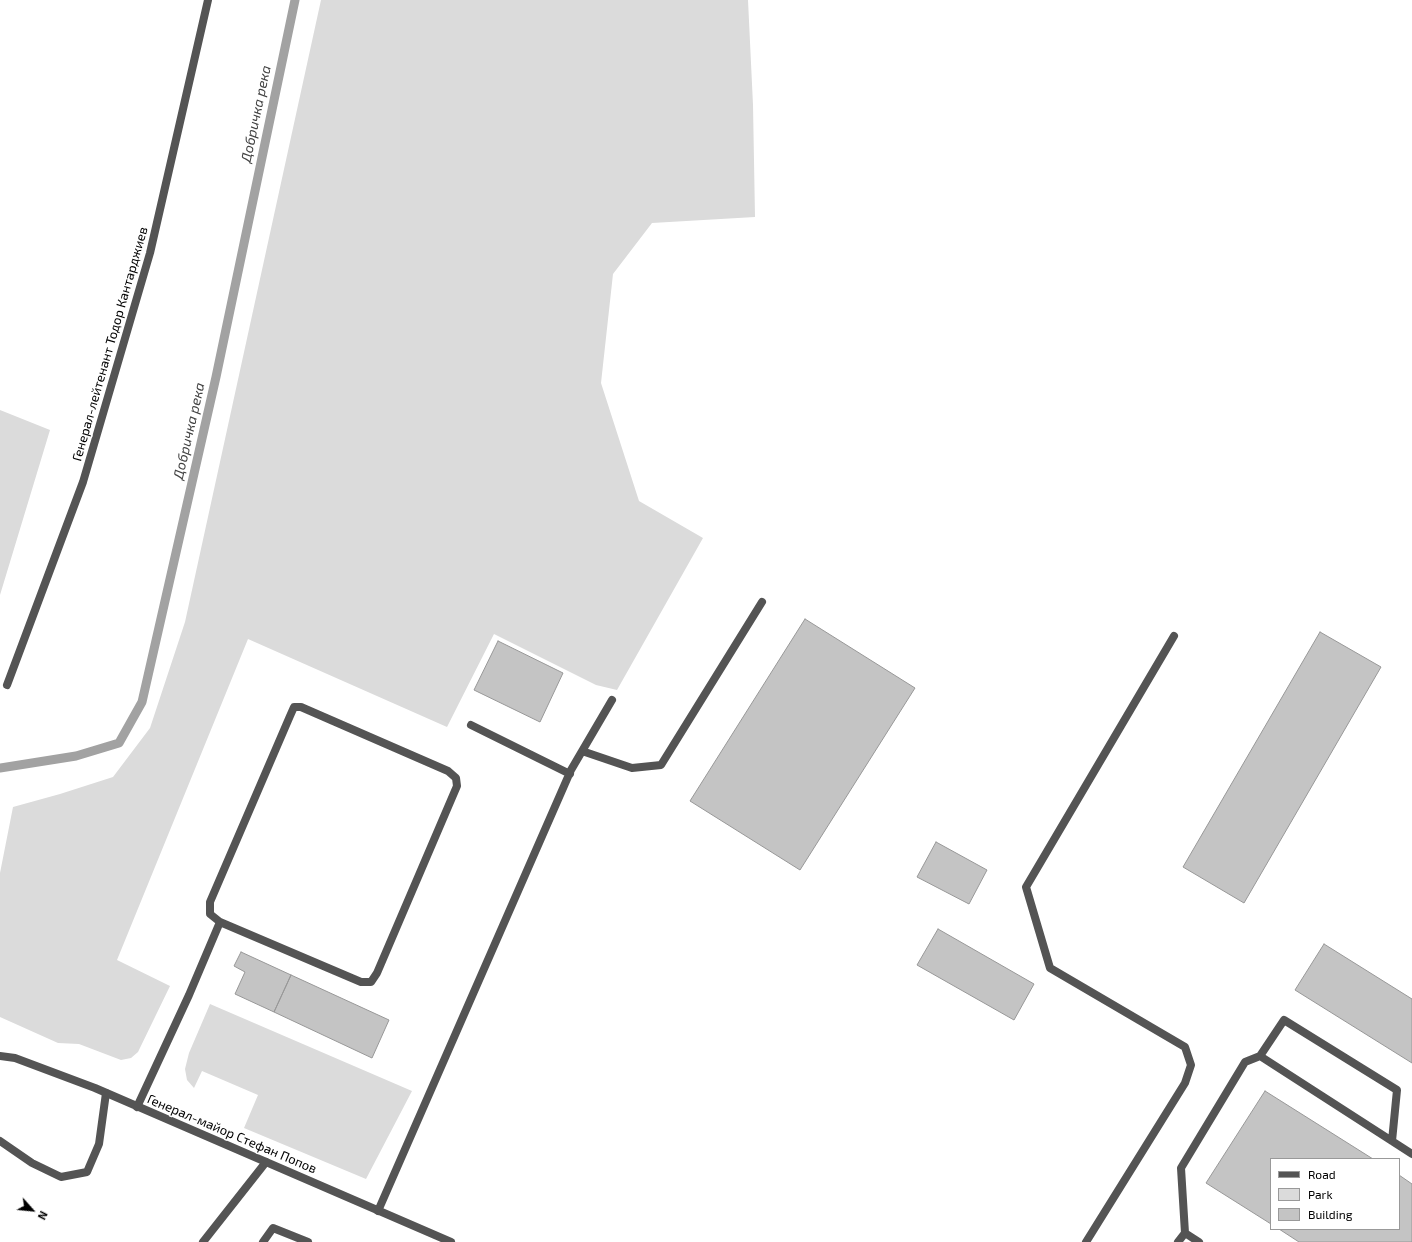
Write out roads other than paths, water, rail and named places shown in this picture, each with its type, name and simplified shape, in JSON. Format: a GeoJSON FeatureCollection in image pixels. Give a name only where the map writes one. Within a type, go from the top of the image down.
{"type":"FeatureCollection","features":[{"type":"Feature","properties":{"kind":"street","name":"Генерал-лейтенант Тодор Кантарджиев"},"geometry":{"type":"LineString","coordinates":[[7,685],[84,482],[150,253],[208,0]]}},
{"type":"Feature","properties":{"kind":"street"},"geometry":{"type":"LineString","coordinates":[[582,751],[632,768],[661,765],[762,602]]}},
{"type":"Feature","properties":{"kind":"street"},"geometry":{"type":"LineString","coordinates":[[1086,1242],[1186,1083],[1191,1065],[1185,1047],[1050,968],[1026,887],[1174,636]]}},
{"type":"Feature","properties":{"kind":"street"},"geometry":{"type":"LineString","coordinates":[[378,1211],[570,774],[612,700]]}},
{"type":"Feature","properties":{"kind":"street"},"geometry":{"type":"LineString","coordinates":[[294,707],[302,707],[448,771],[456,778],[457,786],[377,973],[371,982],[361,982],[220,922],[210,914],[210,902],[294,707]]}},
{"type":"Feature","properties":{"kind":"street"},"geometry":{"type":"LineString","coordinates":[[471,725],[570,774]]}},
{"type":"Feature","properties":{"kind":"street"},"geometry":{"type":"LineString","coordinates":[[137,1107],[189,995],[220,922]]}},
{"type":"Feature","properties":{"kind":"street"},"geometry":{"type":"LineString","coordinates":[[1178,1242],[1185,1233],[1181,1168],[1245,1062],[1260,1056],[1284,1020],[1397,1090],[1392,1141]]}},
{"type":"Feature","properties":{"kind":"street","name":"Генерал-майор Стефан Попов"},"geometry":{"type":"LineString","coordinates":[[0,1056],[15,1058],[106,1093],[451,1242]]}},
{"type":"Feature","properties":{"kind":"street"},"geometry":{"type":"LineString","coordinates":[[1260,1056],[1412,1154]]}},
{"type":"Feature","properties":{"kind":"street"},"geometry":{"type":"LineString","coordinates":[[0,1141],[32,1163],[61,1177],[87,1172],[99,1144],[106,1093]]}},
{"type":"Feature","properties":{"kind":"street"},"geometry":{"type":"LineString","coordinates":[[203,1242],[266,1162]]}},
{"type":"Feature","properties":{"kind":"street"},"geometry":{"type":"LineString","coordinates":[[263,1242],[273,1228],[308,1242]]}},
{"type":"Feature","properties":{"kind":"street"},"geometry":{"type":"LineString","coordinates":[[1185,1233],[1199,1242]]}},
{"type":"Feature","properties":{"kind":"waterway","name":"Добричка река"},"geometry":{"type":"LineString","coordinates":[[0,768],[76,756],[119,743],[142,702],[216,377],[295,0]]}}]}
